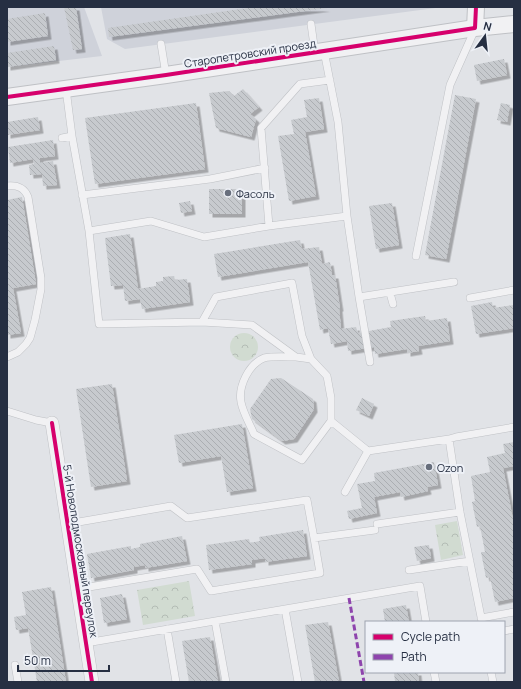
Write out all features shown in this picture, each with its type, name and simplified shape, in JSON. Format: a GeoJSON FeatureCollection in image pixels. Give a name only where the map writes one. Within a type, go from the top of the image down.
{"type":"FeatureCollection","features":[{"type":"Feature","properties":{"kind":"street"},"geometry":{"type":"LineString","coordinates":[[475,28],[476,7]]}},
{"type":"Feature","properties":{"kind":"street","name":"Старопетровский проезд"},"geometry":{"type":"LineString","coordinates":[[7,97],[166,75],[475,28],[514,24]]}},
{"type":"Feature","properties":{"kind":"street","name":"5-й Новоподмосковный переулок"},"geometry":{"type":"LineString","coordinates":[[52,423],[92,682]]}},
{"type":"Feature","properties":{"kind":"lane"},"geometry":{"type":"LineString","coordinates":[[311,24],[330,80],[338,122],[347,216],[370,362]]}},
{"type":"Feature","properties":{"kind":"lane"},"geometry":{"type":"LineString","coordinates":[[416,256],[450,85],[475,28]]}},
{"type":"Feature","properties":{"kind":"lane"},"geometry":{"type":"LineString","coordinates":[[161,44],[166,75]]}},
{"type":"Feature","properties":{"kind":"lane"},"geometry":{"type":"LineString","coordinates":[[269,226],[261,128],[300,84],[330,80]]}},
{"type":"Feature","properties":{"kind":"lane"},"geometry":{"type":"LineString","coordinates":[[66,89],[72,136],[89,231],[99,324],[202,322],[252,325],[296,357]]}},
{"type":"Feature","properties":{"kind":"lane"},"geometry":{"type":"LineString","coordinates":[[62,138],[72,136]]}},
{"type":"Feature","properties":{"kind":"lane"},"geometry":{"type":"LineString","coordinates":[[82,195],[210,179],[265,168]]}},
{"type":"Feature","properties":{"kind":"lane"},"geometry":{"type":"LineString","coordinates":[[7,186],[18,186],[23,188],[28,197],[42,283],[30,338],[18,352],[7,357]]}},
{"type":"Feature","properties":{"kind":"lane"},"geometry":{"type":"LineString","coordinates":[[89,231],[151,221],[204,237],[269,226],[347,216]]}},
{"type":"Feature","properties":{"kind":"lane"},"geometry":{"type":"LineString","coordinates":[[359,297],[454,282]]}},
{"type":"Feature","properties":{"kind":"lane"},"geometry":{"type":"LineString","coordinates":[[202,322],[216,297],[292,284],[302,336],[311,359],[327,376],[331,398],[331,421],[302,460],[254,434],[241,402],[242,387],[247,374],[254,365],[265,358],[296,357],[311,359]]}},
{"type":"Feature","properties":{"kind":"lane"},"geometry":{"type":"LineString","coordinates":[[470,298],[514,290]]}},
{"type":"Feature","properties":{"kind":"lane"},"geometry":{"type":"LineString","coordinates":[[390,292],[393,304]]}},
{"type":"Feature","properties":{"kind":"lane"},"geometry":{"type":"LineString","coordinates":[[7,411],[36,420],[52,423]]}},
{"type":"Feature","properties":{"kind":"lane"},"geometry":{"type":"LineString","coordinates":[[331,421],[368,451],[449,439],[456,436],[514,427]]}},
{"type":"Feature","properties":{"kind":"lane"},"geometry":{"type":"LineString","coordinates":[[449,439],[460,512],[481,620],[514,612]]}},
{"type":"Feature","properties":{"kind":"lane"},"geometry":{"type":"LineString","coordinates":[[345,492],[368,451]]}},
{"type":"Feature","properties":{"kind":"lane"},"geometry":{"type":"LineString","coordinates":[[67,524],[171,506],[187,518],[307,500],[320,573],[211,590],[197,569],[77,589]]}},
{"type":"Feature","properties":{"kind":"lane"},"geometry":{"type":"LineString","coordinates":[[314,538],[460,512]]}},
{"type":"Feature","properties":{"kind":"lane"},"geometry":{"type":"LineString","coordinates":[[409,570],[470,561]]}},
{"type":"Feature","properties":{"kind":"lane"},"geometry":{"type":"LineString","coordinates":[[86,643],[420,586],[426,621]]}},
{"type":"Feature","properties":{"kind":"lane"},"geometry":{"type":"LineString","coordinates":[[285,609],[298,682]]}},
{"type":"Feature","properties":{"kind":"lane"},"geometry":{"type":"LineString","coordinates":[[215,621],[226,682]]}},
{"type":"Feature","properties":{"kind":"lane"},"geometry":{"type":"LineString","coordinates":[[167,629],[176,682]]}},
{"type":"Feature","properties":{"kind":"lane"},"geometry":{"type":"LineString","coordinates":[[15,665],[18,682]]}},
{"type":"Feature","properties":{"kind":"shaded area"},"geometry":{"type":"Polygon","coordinates":[[[7,7],[84,7],[102,56],[7,67],[7,7]]]}},
{"type":"Feature","properties":{"kind":"shaded area"},"geometry":{"type":"Polygon","coordinates":[[[101,7],[443,7],[125,49],[107,39],[101,7]]]}},
{"type":"Feature","properties":{"kind":"green space"},"geometry":{"type":"Polygon","coordinates":[[[244,333],[254,337],[258,347],[254,357],[244,361],[234,357],[230,347],[234,337],[244,333]]]}},
{"type":"Feature","properties":{"kind":"green space"},"geometry":{"type":"Polygon","coordinates":[[[457,521],[463,555],[441,560],[435,525],[457,521]]]}},
{"type":"Feature","properties":{"kind":"green space"},"geometry":{"type":"Polygon","coordinates":[[[189,581],[195,616],[143,625],[137,590],[189,581]]]}},
{"type":"Feature","properties":{"kind":"building"},"geometry":{"type":"Polygon","coordinates":[[[64,7],[76,7],[82,49],[73,50],[64,7]]]}},
{"type":"Feature","properties":{"kind":"building"},"geometry":{"type":"Polygon","coordinates":[[[255,7],[327,8],[109,37],[108,28],[255,7]]]}},
{"type":"Feature","properties":{"kind":"building"},"geometry":{"type":"Polygon","coordinates":[[[45,13],[48,36],[7,42],[7,19],[45,13]]]}},
{"type":"Feature","properties":{"kind":"building"},"geometry":{"type":"Polygon","coordinates":[[[54,46],[56,60],[7,67],[7,53],[54,46]]]}},
{"type":"Feature","properties":{"kind":"building"},"geometry":{"type":"Polygon","coordinates":[[[504,59],[507,75],[477,81],[474,65],[504,59]]]}},
{"type":"Feature","properties":{"kind":"building"},"geometry":{"type":"Polygon","coordinates":[[[243,89],[259,107],[250,114],[256,119],[251,137],[216,128],[209,93],[229,91],[234,96],[243,89]]]}},
{"type":"Feature","properties":{"kind":"building"},"geometry":{"type":"Polygon","coordinates":[[[455,95],[476,99],[446,259],[425,255],[455,95]]]}},
{"type":"Feature","properties":{"kind":"building"},"geometry":{"type":"Polygon","coordinates":[[[319,98],[324,129],[305,132],[316,196],[289,201],[278,136],[294,134],[291,120],[307,117],[304,100],[319,98]]]}},
{"type":"Feature","properties":{"kind":"building"},"geometry":{"type":"Polygon","coordinates":[[[196,103],[205,169],[95,184],[85,118],[196,103]]]}},
{"type":"Feature","properties":{"kind":"building"},"geometry":{"type":"Polygon","coordinates":[[[501,103],[510,105],[507,122],[497,120],[501,103]]]}},
{"type":"Feature","properties":{"kind":"building"},"geometry":{"type":"Polygon","coordinates":[[[38,117],[40,130],[7,135],[7,122],[38,117]]]}},
{"type":"Feature","properties":{"kind":"building"},"geometry":{"type":"Polygon","coordinates":[[[53,140],[55,156],[40,158],[40,163],[53,161],[57,185],[43,186],[42,174],[30,175],[29,165],[34,164],[33,159],[10,163],[8,147],[53,140]]]}},
{"type":"Feature","properties":{"kind":"building"},"geometry":{"type":"Polygon","coordinates":[[[209,189],[242,189],[242,214],[209,214],[209,189]]]}},
{"type":"Feature","properties":{"kind":"building"},"geometry":{"type":"Polygon","coordinates":[[[22,197],[36,284],[13,288],[21,333],[7,335],[7,200],[22,197]]]}},
{"type":"Feature","properties":{"kind":"building"},"geometry":{"type":"Polygon","coordinates":[[[190,201],[192,211],[181,213],[179,203],[190,201]]]}},
{"type":"Feature","properties":{"kind":"building"},"geometry":{"type":"Polygon","coordinates":[[[392,203],[399,245],[376,249],[369,206],[392,203]]]}},
{"type":"Feature","properties":{"kind":"building"},"geometry":{"type":"Polygon","coordinates":[[[130,234],[138,289],[156,286],[156,282],[163,281],[163,277],[174,276],[175,280],[187,279],[190,302],[142,309],[140,299],[125,301],[123,285],[111,286],[105,238],[130,234]]]}},
{"type":"Feature","properties":{"kind":"building"},"geometry":{"type":"Polygon","coordinates":[[[300,240],[302,249],[319,247],[322,264],[330,262],[332,275],[335,275],[340,308],[341,329],[356,327],[358,333],[391,327],[390,321],[425,316],[426,321],[447,318],[450,341],[418,346],[419,351],[407,353],[407,349],[375,354],[374,347],[348,351],[347,341],[331,344],[328,328],[320,330],[308,262],[218,277],[214,254],[300,240]]]}},
{"type":"Feature","properties":{"kind":"building"},"geometry":{"type":"Polygon","coordinates":[[[492,302],[493,308],[514,305],[514,328],[476,334],[471,306],[492,302]]]}},
{"type":"Feature","properties":{"kind":"building"},"geometry":{"type":"Polygon","coordinates":[[[281,378],[313,399],[314,409],[294,439],[282,441],[252,419],[250,409],[271,379],[281,378]]]}},
{"type":"Feature","properties":{"kind":"building"},"geometry":{"type":"Polygon","coordinates":[[[112,384],[127,481],[91,487],[76,389],[112,384]]]}},
{"type":"Feature","properties":{"kind":"building"},"geometry":{"type":"Polygon","coordinates":[[[362,398],[374,404],[369,416],[356,410],[362,398]]]}},
{"type":"Feature","properties":{"kind":"building"},"geometry":{"type":"Polygon","coordinates":[[[242,424],[253,488],[227,492],[221,456],[179,463],[174,435],[242,424]]]}},
{"type":"Feature","properties":{"kind":"building"},"geometry":{"type":"Polygon","coordinates":[[[514,442],[514,466],[503,468],[514,525],[514,598],[495,602],[490,577],[486,578],[481,552],[485,552],[480,526],[477,527],[472,502],[475,501],[471,476],[490,472],[487,457],[505,453],[503,444],[514,442]]]}},
{"type":"Feature","properties":{"kind":"building"},"geometry":{"type":"Polygon","coordinates":[[[434,462],[438,485],[427,487],[428,491],[401,497],[400,492],[374,497],[377,513],[349,519],[347,511],[362,508],[357,484],[375,481],[374,473],[434,462]]]}},
{"type":"Feature","properties":{"kind":"building"},"geometry":{"type":"Polygon","coordinates":[[[303,530],[307,556],[265,562],[265,558],[252,560],[252,564],[209,570],[206,545],[249,539],[250,543],[260,541],[259,537],[303,530]]]}},
{"type":"Feature","properties":{"kind":"building"},"geometry":{"type":"Polygon","coordinates":[[[182,536],[187,561],[145,568],[145,565],[134,567],[134,570],[91,578],[87,554],[131,546],[131,549],[140,547],[140,544],[182,536]]]}},
{"type":"Feature","properties":{"kind":"building"},"geometry":{"type":"Polygon","coordinates":[[[429,545],[431,558],[417,561],[414,547],[429,545]]]}},
{"type":"Feature","properties":{"kind":"building"},"geometry":{"type":"Polygon","coordinates":[[[51,587],[66,682],[37,682],[28,628],[16,630],[14,617],[26,615],[22,592],[51,587]]]}},
{"type":"Feature","properties":{"kind":"building"},"geometry":{"type":"Polygon","coordinates":[[[122,594],[127,619],[104,623],[100,598],[122,594]]]}},
{"type":"Feature","properties":{"kind":"building"},"geometry":{"type":"Polygon","coordinates":[[[406,605],[409,621],[385,621],[383,609],[406,605]]]}},
{"type":"Feature","properties":{"kind":"building"},"geometry":{"type":"Polygon","coordinates":[[[328,622],[339,682],[315,682],[305,625],[328,622]]]}},
{"type":"Feature","properties":{"kind":"building"},"geometry":{"type":"Polygon","coordinates":[[[210,637],[218,682],[189,682],[182,641],[210,637]]]}},
{"type":"Feature","properties":{"kind":"building"},"geometry":{"type":"Polygon","coordinates":[[[394,673],[418,673],[419,682],[395,682],[394,673]]]}},
{"type":"Feature","properties":{"kind":"marked path"},"geometry":{"type":"LineString","coordinates":[[349,598],[364,682]]}},
{"type":"Feature","properties":{"kind":"cycle path"},"geometry":{"type":"LineString","coordinates":[[7,97],[166,75],[475,28],[476,7]]}},
{"type":"Feature","properties":{"kind":"cycle path"},"geometry":{"type":"LineString","coordinates":[[52,423],[92,682]]}},
{"type":"Feature","properties":{"kind":"place","name":"Фасоль"},"geometry":{"type":"Point","coordinates":[228,193]}},
{"type":"Feature","properties":{"kind":"place","name":"Ozon"},"geometry":{"type":"Point","coordinates":[429,467]}}]}
